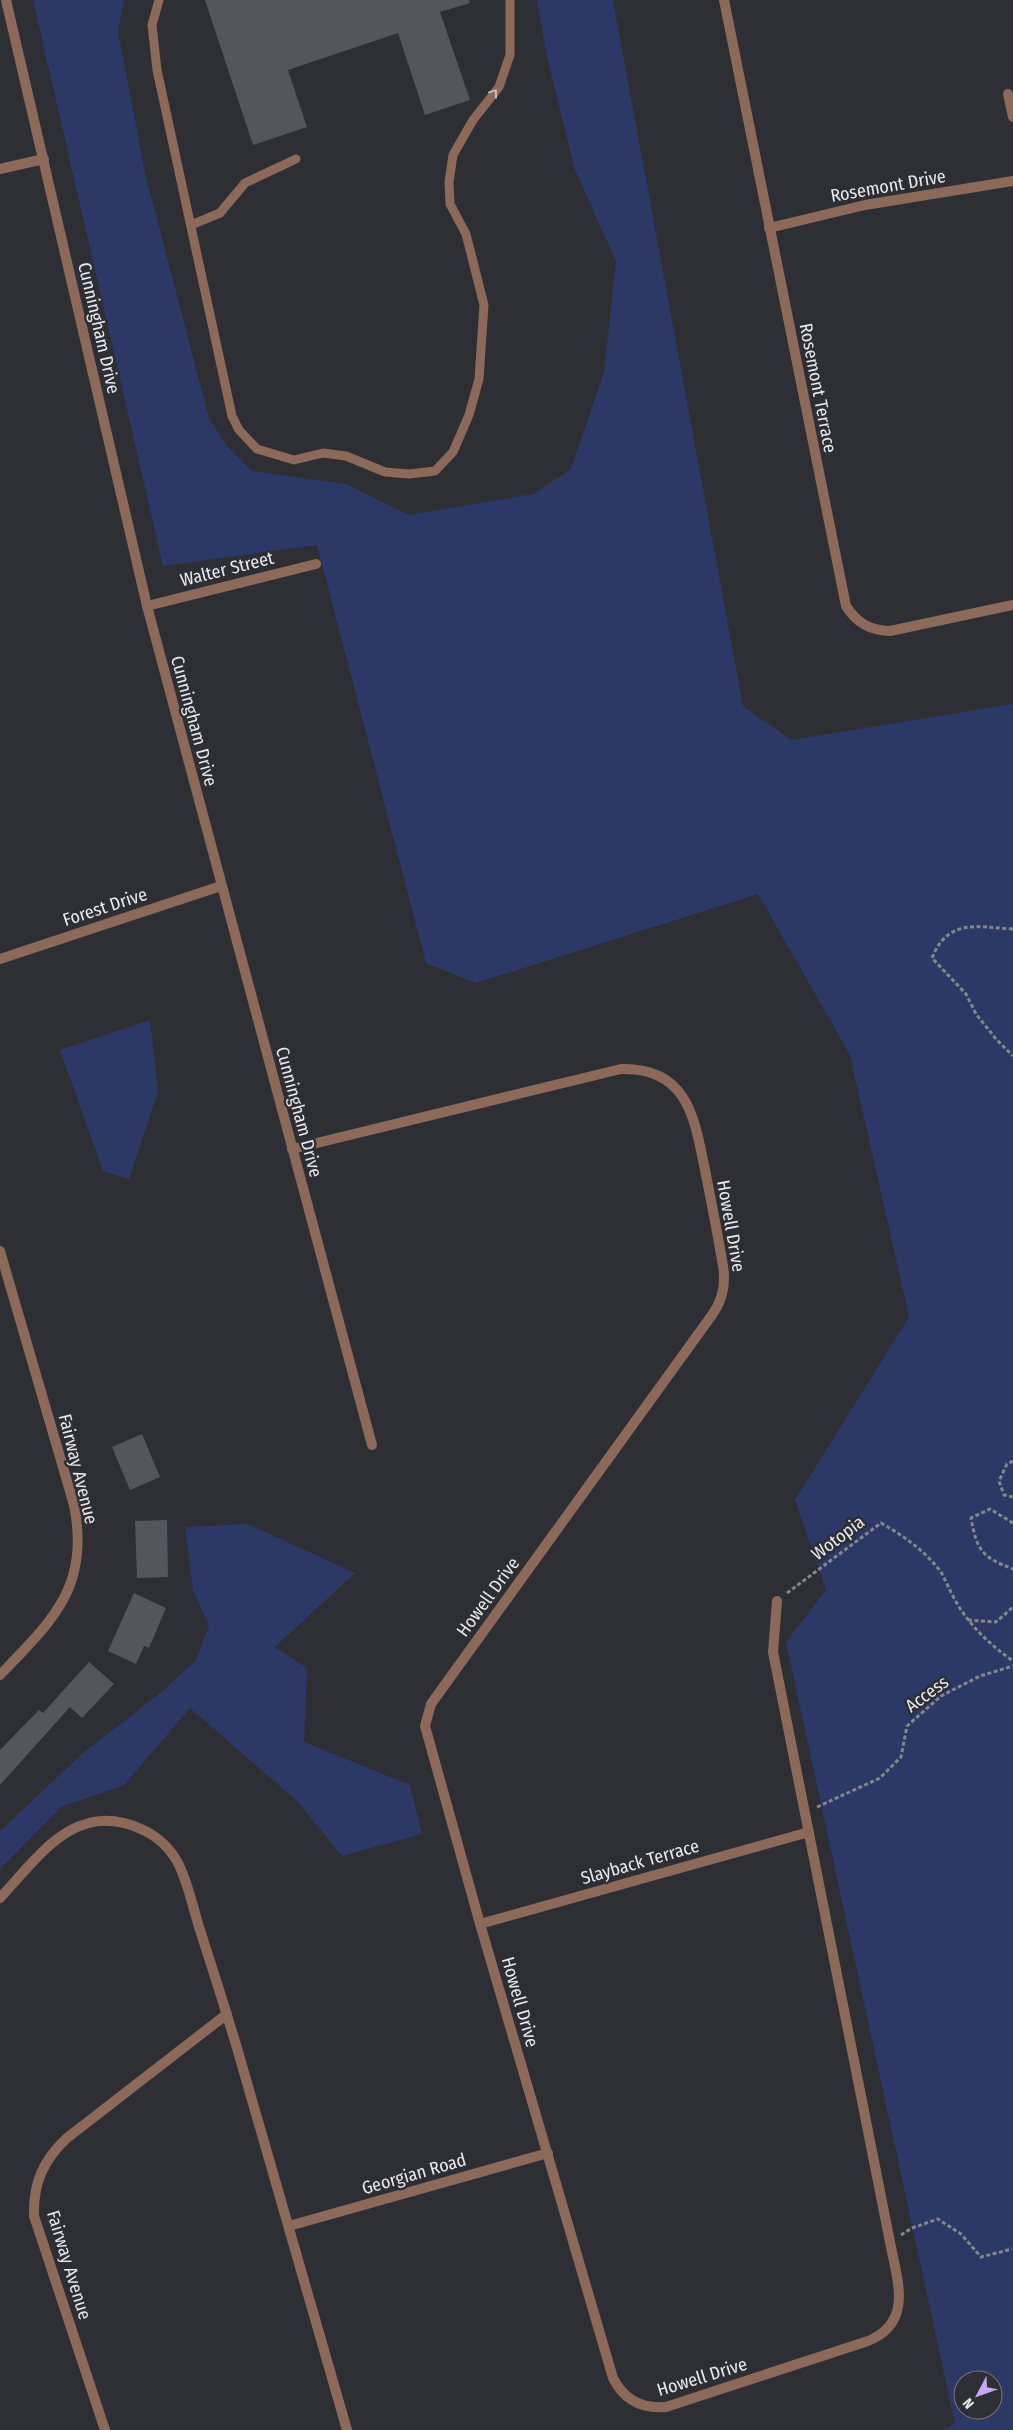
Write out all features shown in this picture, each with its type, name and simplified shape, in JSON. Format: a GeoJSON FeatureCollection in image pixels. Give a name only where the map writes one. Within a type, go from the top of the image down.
{"type":"FeatureCollection","features":[{"type":"Feature","properties":{"kind":"street","name":"Cunningham Drive"},"geometry":{"type":"LineString","coordinates":[[6,0],[147,606],[372,1445]]}},
{"type":"Feature","properties":{"kind":"street","name":"Rosemont Terrace"},"geometry":{"type":"LineString","coordinates":[[724,0],[846,606],[853,617],[864,626],[876,630],[890,631],[1013,605]]}},
{"type":"Feature","properties":{"kind":"street"},"geometry":{"type":"LineString","coordinates":[[1008,94],[1013,117]]}},
{"type":"Feature","properties":{"kind":"street"},"geometry":{"type":"LineString","coordinates":[[0,169],[44,158]]}},
{"type":"Feature","properties":{"kind":"street","name":"Rosemont Drive"},"geometry":{"type":"LineString","coordinates":[[769,228],[865,205],[1013,181]]}},
{"type":"Feature","properties":{"kind":"street","name":"Walter Street"},"geometry":{"type":"LineString","coordinates":[[147,606],[316,564]]}},
{"type":"Feature","properties":{"kind":"street","name":"Forest Drive"},"geometry":{"type":"LineString","coordinates":[[0,960],[221,886]]}},
{"type":"Feature","properties":{"kind":"street","name":"Howell Drive"},"geometry":{"type":"LineString","coordinates":[[292,1149],[621,1069],[644,1070],[665,1080],[685,1098],[696,1123],[723,1266],[724,1283],[721,1300],[428,1711],[426,1733],[613,2378],[628,2398],[645,2407],[666,2407],[876,2337],[890,2325],[900,2299],[773,1652],[777,1601]]}},
{"type":"Feature","properties":{"kind":"street","name":"Fairway Avenue"},"geometry":{"type":"LineString","coordinates":[[0,1251],[74,1505],[78,1539],[74,1574],[61,1605],[42,1631],[0,1675]]}},
{"type":"Feature","properties":{"kind":"street"},"geometry":{"type":"LineString","coordinates":[[0,1898],[51,1843],[74,1827],[88,1823],[108,1821],[128,1824],[142,1829],[164,1844],[179,1865],[227,2014],[346,2430]]}},
{"type":"Feature","properties":{"kind":"street","name":"Slayback Terrace"},"geometry":{"type":"LineString","coordinates":[[480,1924],[809,1832]]}},
{"type":"Feature","properties":{"kind":"street","name":"Fairway Avenue"},"geometry":{"type":"LineString","coordinates":[[105,2430],[34,2216],[35,2187],[46,2160],[66,2138],[227,2014]]}},
{"type":"Feature","properties":{"kind":"street","name":"Georgian Road"},"geometry":{"type":"LineString","coordinates":[[289,2226],[548,2153]]}},
{"type":"Feature","properties":{"kind":"lane"},"geometry":{"type":"LineString","coordinates":[[159,0],[152,25],[157,70],[232,416],[239,430],[257,449],[294,460],[323,453],[346,456],[384,472],[409,474],[435,471],[453,452],[469,415],[479,379],[484,305],[466,234],[450,204],[449,182],[453,155],[473,120],[499,87],[502,79],[510,55],[510,0]]}},
{"type":"Feature","properties":{"kind":"lane"},"geometry":{"type":"LineString","coordinates":[[191,225],[220,213],[244,183],[296,159]]}},
{"type":"Feature","properties":{"kind":"path"},"geometry":{"type":"LineString","coordinates":[[1013,929],[972,926],[956,928],[935,949],[932,958],[966,994],[976,1014],[996,1039],[1013,1056]]}},
{"type":"Feature","properties":{"kind":"path"},"geometry":{"type":"LineString","coordinates":[[1013,1461],[1007,1464],[999,1481],[1004,1496],[1013,1497]]}},
{"type":"Feature","properties":{"kind":"path"},"geometry":{"type":"LineString","coordinates":[[1013,1523],[990,1509],[970,1518],[975,1542],[992,1561],[1013,1569]]}},
{"type":"Feature","properties":{"kind":"path","name":"Wotopia"},"geometry":{"type":"LineString","coordinates":[[777,1601],[882,1523],[904,1536],[925,1554],[941,1573],[968,1620],[991,1645],[1013,1661]]}},
{"type":"Feature","properties":{"kind":"path"},"geometry":{"type":"LineString","coordinates":[[968,1620],[996,1622],[1013,1607]]}},
{"type":"Feature","properties":{"kind":"path","name":"Access"},"geometry":{"type":"LineString","coordinates":[[805,1811],[880,1778],[901,1757],[907,1726],[941,1696],[980,1676],[1013,1666]]}},
{"type":"Feature","properties":{"kind":"path"},"geometry":{"type":"LineString","coordinates":[[890,2242],[912,2228],[938,2218],[961,2234],[981,2257],[1013,2248]]}},
{"type":"Feature","properties":{"kind":"shaded area"},"geometry":{"type":"Polygon","coordinates":[[[33,0],[124,0],[118,32],[145,173],[209,418],[227,446],[252,471],[346,484],[409,515],[533,494],[571,469],[604,372],[616,261],[575,170],[547,57],[537,0],[613,0],[743,706],[791,740],[1013,704],[1013,2430],[942,2430],[955,2424],[954,2420],[1003,2420],[1003,2370],[953,2370],[953,2415],[786,1642],[826,1590],[795,1500],[909,1317],[850,1055],[758,894],[476,983],[426,963],[317,545],[163,566],[33,0]]]}},
{"type":"Feature","properties":{"kind":"shaded area"},"geometry":{"type":"Polygon","coordinates":[[[150,1020],[158,1091],[129,1179],[103,1171],[60,1050],[150,1020]]]}},
{"type":"Feature","properties":{"kind":"shaded area"},"geometry":{"type":"Polygon","coordinates":[[[248,1524],[355,1573],[275,1647],[307,1668],[304,1742],[410,1785],[422,1834],[342,1856],[297,1801],[190,1708],[124,1785],[61,1807],[0,1869],[0,1831],[83,1753],[159,1694],[195,1661],[209,1626],[193,1590],[185,1527],[248,1524]]]}},
{"type":"Feature","properties":{"kind":"building"},"geometry":{"type":"Polygon","coordinates":[[[205,0],[469,0],[470,3],[440,12],[470,100],[425,115],[398,33],[288,70],[307,127],[253,145],[205,0]]]}},
{"type":"Feature","properties":{"kind":"building"},"geometry":{"type":"Polygon","coordinates":[[[142,1434],[160,1477],[130,1490],[112,1447],[142,1434]]]}},
{"type":"Feature","properties":{"kind":"building"},"geometry":{"type":"Polygon","coordinates":[[[167,1520],[168,1577],[137,1578],[135,1521],[167,1520]]]}},
{"type":"Feature","properties":{"kind":"building"},"geometry":{"type":"Polygon","coordinates":[[[134,1593],[166,1608],[149,1648],[144,1646],[136,1664],[108,1651],[134,1593]]]}},
{"type":"Feature","properties":{"kind":"building"},"geometry":{"type":"Polygon","coordinates":[[[89,1662],[114,1684],[82,1718],[70,1707],[0,1785],[0,1750],[39,1710],[43,1713],[89,1662]]]}}]}
